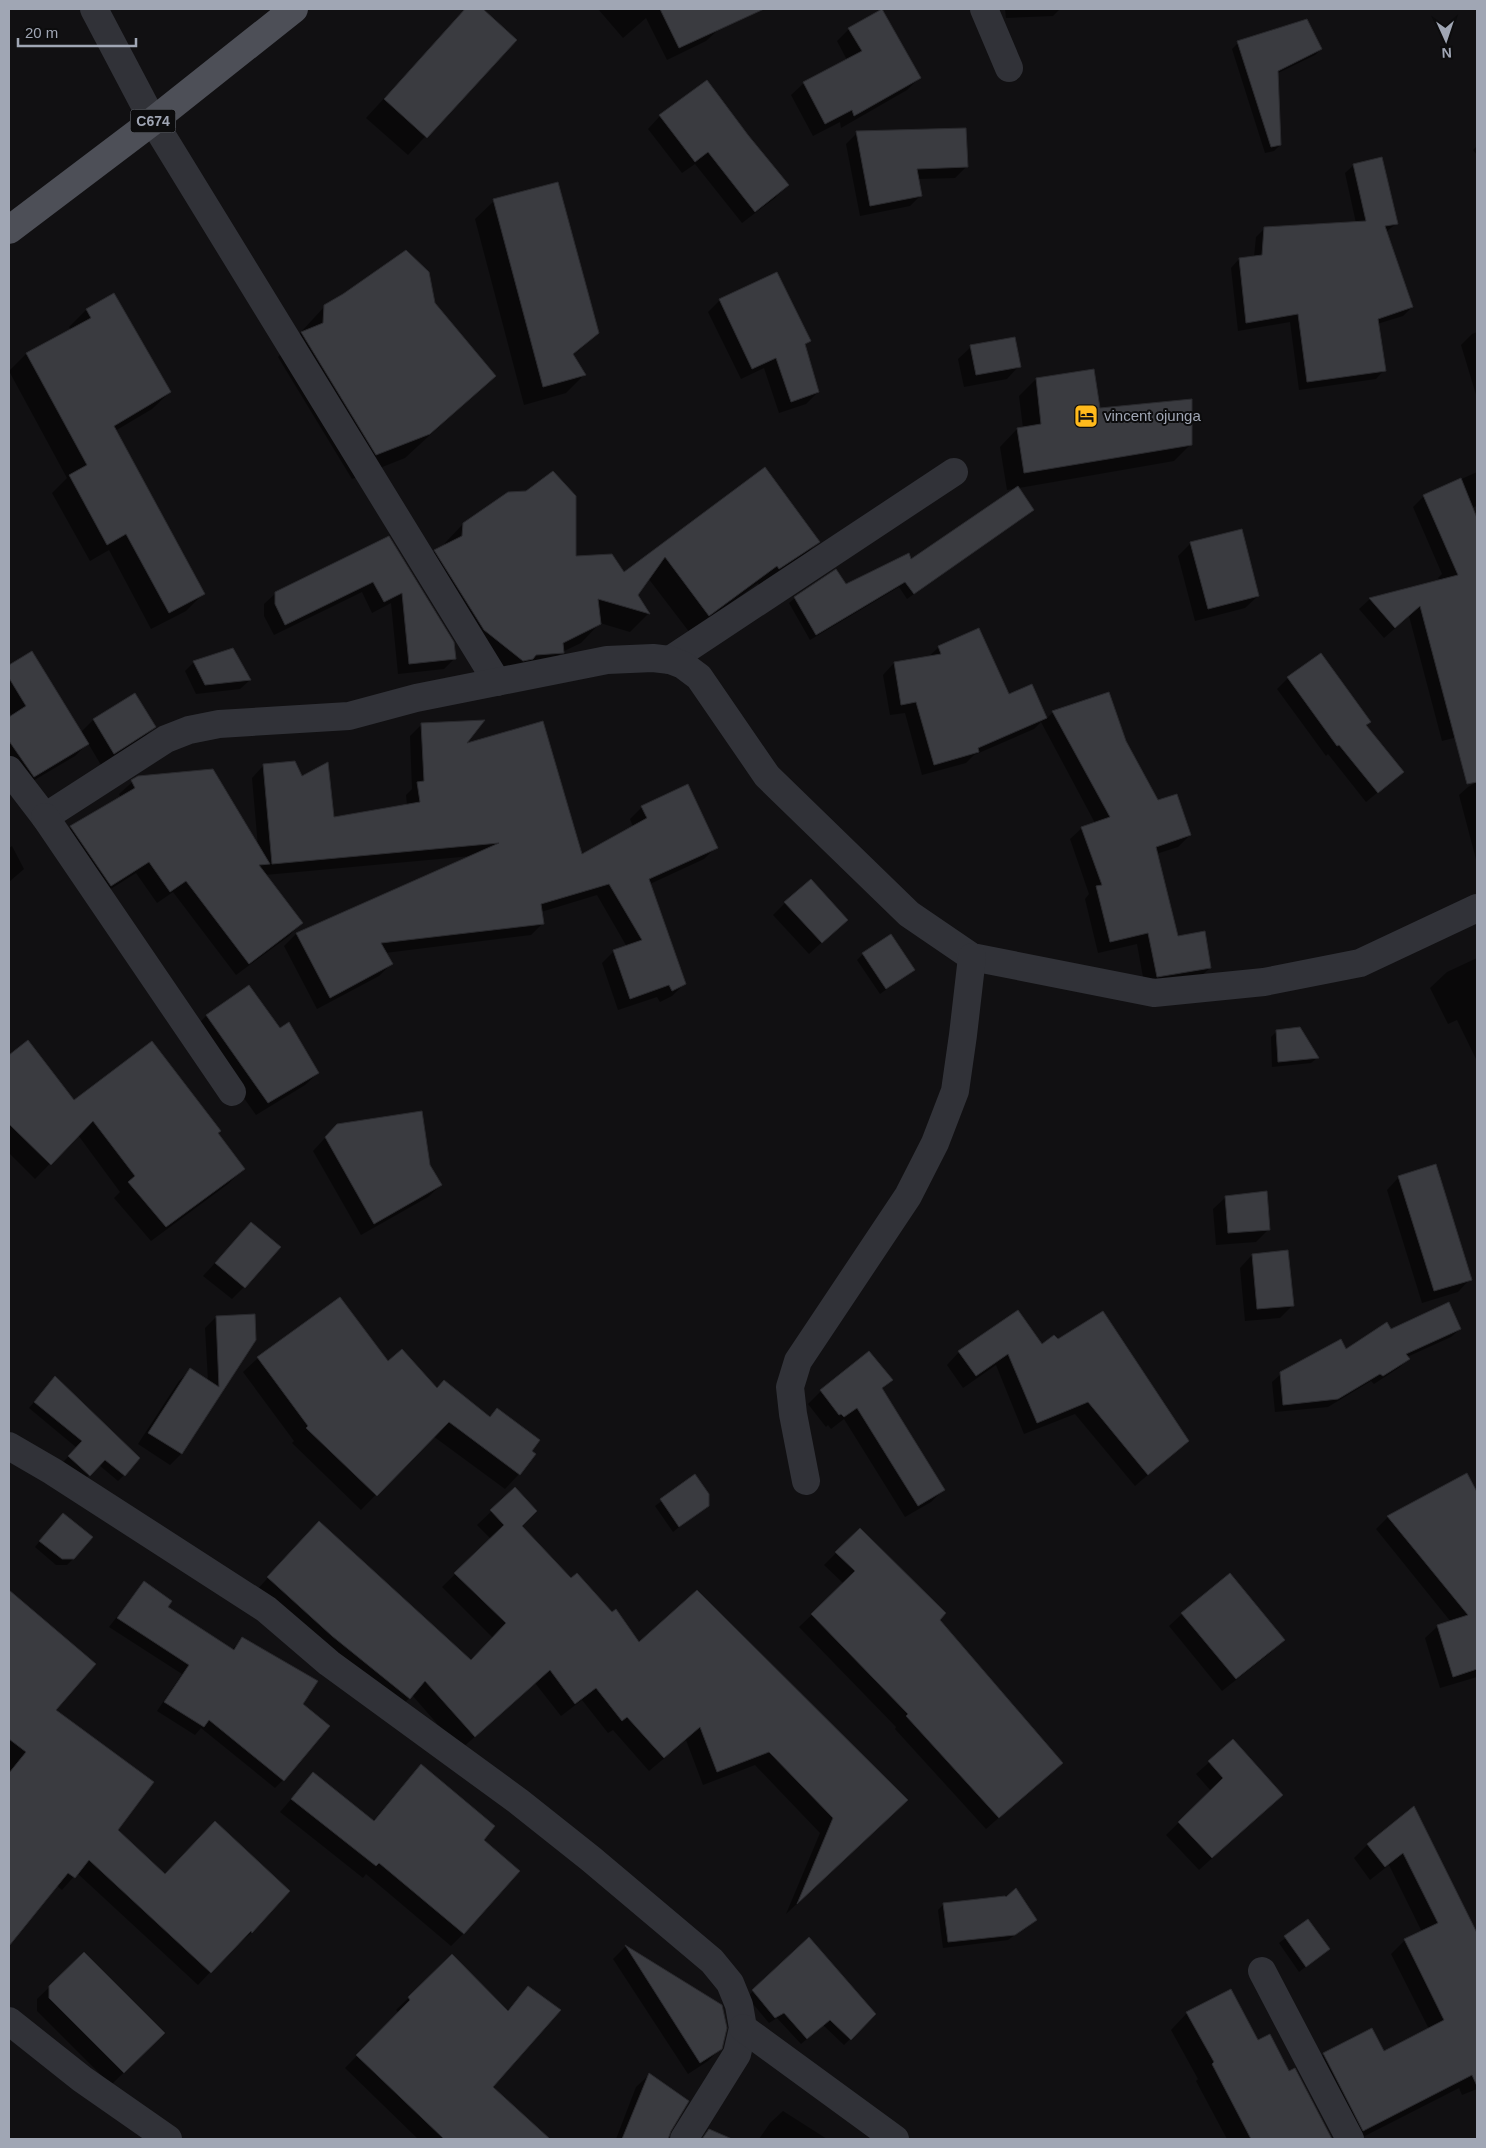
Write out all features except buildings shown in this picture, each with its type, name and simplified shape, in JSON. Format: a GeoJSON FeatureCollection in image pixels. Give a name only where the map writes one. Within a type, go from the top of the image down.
{"type":"FeatureCollection","features":[{"type":"Feature","properties":{"kind":"main road","name":"C674"},"geometry":{"type":"LineString","coordinates":[[9,230],[153,121],[294,9]]}},
{"type":"Feature","properties":{"kind":"street"},"geometry":{"type":"LineString","coordinates":[[94,9],[153,121],[497,682]]}},
{"type":"Feature","properties":{"kind":"street"},"geometry":{"type":"LineString","coordinates":[[984,9],[1009,68]]}},
{"type":"Feature","properties":{"kind":"street"},"geometry":{"type":"LineString","coordinates":[[670,660],[954,472]]}},
{"type":"Feature","properties":{"kind":"street"},"geometry":{"type":"LineString","coordinates":[[45,817],[166,739],[190,730],[219,724],[349,716],[416,698],[607,660],[653,658],[670,660],[699,677],[767,776],[909,914],[972,957],[1154,993],[1264,982],[1360,963],[1477,908]]}},
{"type":"Feature","properties":{"kind":"street"},"geometry":{"type":"LineString","coordinates":[[9,770],[45,817],[232,1092]]}},
{"type":"Feature","properties":{"kind":"street"},"geometry":{"type":"LineString","coordinates":[[806,1481],[793,1414],[790,1387],[798,1361],[908,1196],[935,1142],[955,1091],[964,1035],[972,957]]}},
{"type":"Feature","properties":{"kind":"street"},"geometry":{"type":"LineString","coordinates":[[9,1446],[52,1471],[266,1609],[329,1663],[518,1801],[712,1960],[730,1983],[739,2005],[742,2028],[737,2054],[684,2139]]}},
{"type":"Feature","properties":{"kind":"street"},"geometry":{"type":"LineString","coordinates":[[1262,1971],[1350,2139]]}},
{"type":"Feature","properties":{"kind":"street"},"geometry":{"type":"LineString","coordinates":[[9,2021],[82,2079],[168,2139]]}},
{"type":"Feature","properties":{"kind":"street"},"geometry":{"type":"LineString","coordinates":[[742,2028],[895,2139]]}},
{"type":"Feature","properties":{"kind":"place","name":"vincent ojunga"},"geometry":{"type":"Point","coordinates":[1086,416]}}]}
